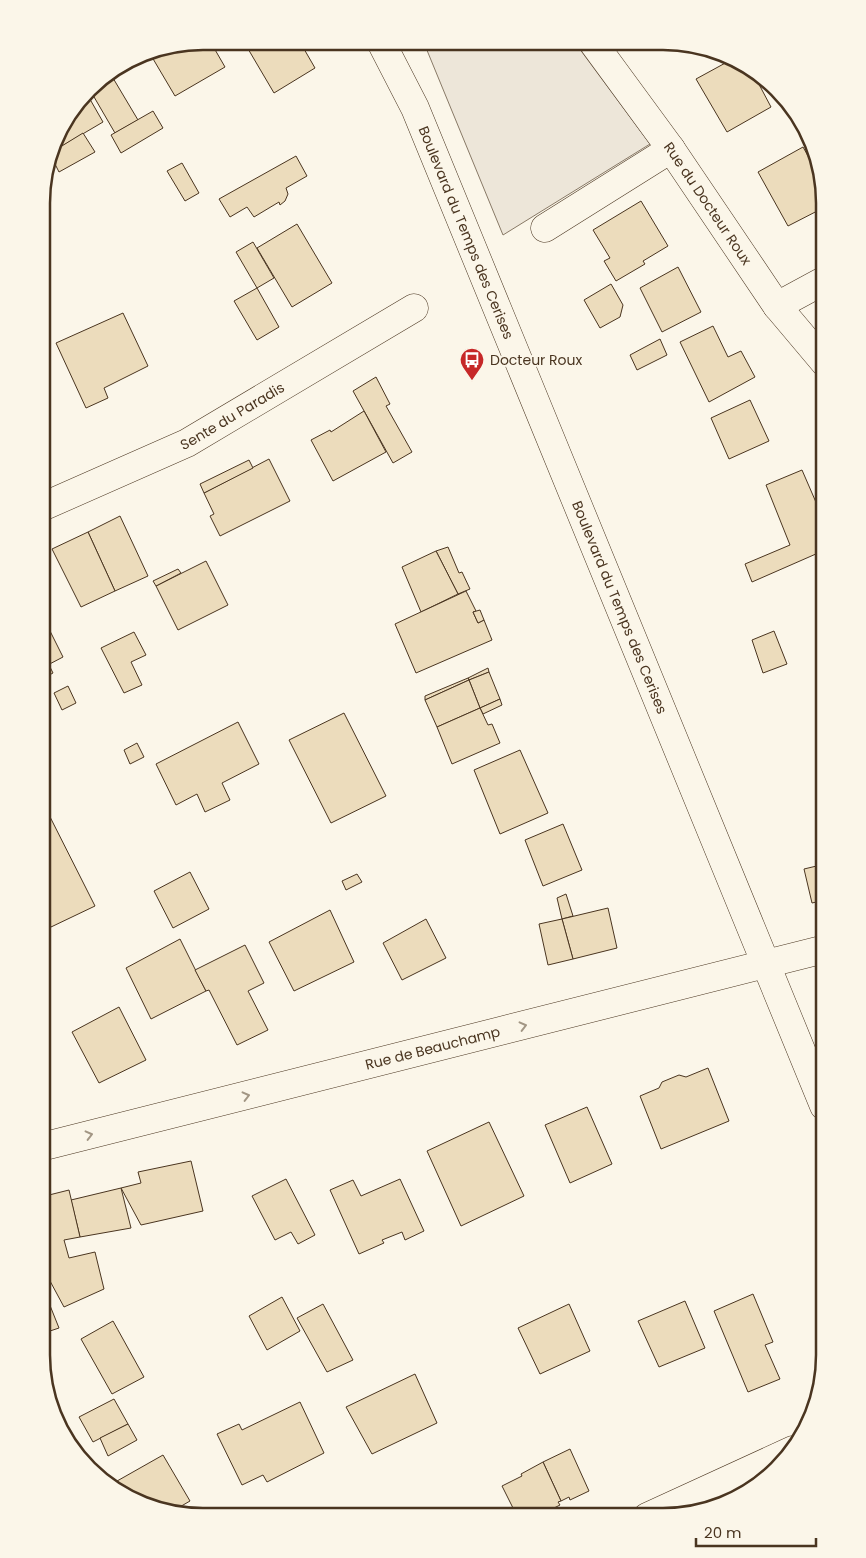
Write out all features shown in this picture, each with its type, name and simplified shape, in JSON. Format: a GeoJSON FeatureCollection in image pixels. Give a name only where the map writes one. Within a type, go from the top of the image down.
{"type":"FeatureCollection","features":[{"type":"Feature","properties":{"kind":"street","name":"Boulevard du Temps des Cerises"},"geometry":{"type":"LineString","coordinates":[[385,50],[415,108],[816,1085]]}},
{"type":"Feature","properties":{"kind":"street","name":"Boulevard du Temps des Cerises"},"geometry":{"type":"LineString","coordinates":[[399,50],[415,108]]}},
{"type":"Feature","properties":{"kind":"street","name":"Rue du Docteur Roux"},"geometry":{"type":"LineString","coordinates":[[598,50],[671,149],[777,306],[816,352]]}},
{"type":"Feature","properties":{"kind":"street"},"geometry":{"type":"LineString","coordinates":[[545,228],[671,149]]}},
{"type":"Feature","properties":{"kind":"street"},"geometry":{"type":"LineString","coordinates":[[777,306],[816,285]]}},
{"type":"Feature","properties":{"kind":"street","name":"Sente du Paradis"},"geometry":{"type":"LineString","coordinates":[[50,503],[187,443],[414,308]]}},
{"type":"Feature","properties":{"kind":"street","name":"Rue de Beauchamp"},"geometry":{"type":"LineString","coordinates":[[50,1145],[816,951]]}},
{"type":"Feature","properties":{"kind":"street"},"geometry":{"type":"LineString","coordinates":[[667,1508],[776,1458]]}},
{"type":"Feature","properties":{"kind":"shaded area"},"geometry":{"type":"Polygon","coordinates":[[[427,50],[580,50],[650,144],[503,235],[427,50]]]}},
{"type":"Feature","properties":{"kind":"building"},"geometry":{"type":"Polygon","coordinates":[[[215,50],[225,67],[175,96],[153,58],[183,51],[215,50]]]}},
{"type":"Feature","properties":{"kind":"building"},"geometry":{"type":"Polygon","coordinates":[[[249,50],[305,50],[315,68],[274,93],[249,50]]]}},
{"type":"Feature","properties":{"kind":"building"},"geometry":{"type":"Polygon","coordinates":[[[725,63],[759,84],[771,107],[727,132],[696,79],[725,63]]]}},
{"type":"Feature","properties":{"kind":"building"},"geometry":{"type":"Polygon","coordinates":[[[114,79],[138,120],[115,133],[94,96],[114,79]]]}},
{"type":"Feature","properties":{"kind":"building"},"geometry":{"type":"Polygon","coordinates":[[[91,100],[103,122],[61,147],[71,127],[91,100]]]}},
{"type":"Feature","properties":{"kind":"building"},"geometry":{"type":"Polygon","coordinates":[[[153,111],[163,128],[121,153],[111,135],[153,111]]]}},
{"type":"Feature","properties":{"kind":"building"},"geometry":{"type":"Polygon","coordinates":[[[83,133],[95,152],[59,172],[55,164],[61,146],[83,133]]]}},
{"type":"Feature","properties":{"kind":"building"},"geometry":{"type":"Polygon","coordinates":[[[803,147],[809,158],[813,173],[816,212],[788,226],[758,172],[803,147]]]}},
{"type":"Feature","properties":{"kind":"building"},"geometry":{"type":"Polygon","coordinates":[[[296,156],[307,176],[286,188],[288,194],[285,201],[280,205],[279,202],[254,217],[247,207],[230,217],[219,199],[296,156]]]}},
{"type":"Feature","properties":{"kind":"building"},"geometry":{"type":"Polygon","coordinates":[[[182,163],[199,193],[185,201],[167,171],[182,163]]]}},
{"type":"Feature","properties":{"kind":"building"},"geometry":{"type":"Polygon","coordinates":[[[641,201],[668,246],[643,261],[645,264],[616,281],[604,261],[610,258],[593,230],[641,201]]]}},
{"type":"Feature","properties":{"kind":"building"},"geometry":{"type":"Polygon","coordinates":[[[297,224],[332,283],[292,307],[257,248],[297,224]]]}},
{"type":"Feature","properties":{"kind":"building"},"geometry":{"type":"Polygon","coordinates":[[[253,242],[274,278],[257,288],[236,252],[253,242]]]}},
{"type":"Feature","properties":{"kind":"building"},"geometry":{"type":"Polygon","coordinates":[[[678,267],[701,312],[662,332],[640,288],[678,267]]]}},
{"type":"Feature","properties":{"kind":"building"},"geometry":{"type":"Polygon","coordinates":[[[611,284],[623,305],[620,317],[600,328],[584,300],[611,284]]]}},
{"type":"Feature","properties":{"kind":"building"},"geometry":{"type":"Polygon","coordinates":[[[257,288],[279,327],[257,340],[234,301],[257,288]]]}},
{"type":"Feature","properties":{"kind":"building"},"geometry":{"type":"Polygon","coordinates":[[[123,313],[148,366],[104,388],[108,398],[86,408],[56,343],[123,313]]]}},
{"type":"Feature","properties":{"kind":"building"},"geometry":{"type":"Polygon","coordinates":[[[713,326],[728,357],[741,351],[755,377],[709,402],[680,342],[713,326]]]}},
{"type":"Feature","properties":{"kind":"building"},"geometry":{"type":"Polygon","coordinates":[[[660,339],[667,355],[637,370],[630,355],[660,339]]]}},
{"type":"Feature","properties":{"kind":"building"},"geometry":{"type":"Polygon","coordinates":[[[376,377],[390,404],[386,406],[412,452],[393,463],[353,391],[376,377]]]}},
{"type":"Feature","properties":{"kind":"building"},"geometry":{"type":"Polygon","coordinates":[[[750,400],[769,441],[729,459],[711,418],[750,400]]]}},
{"type":"Feature","properties":{"kind":"building"},"geometry":{"type":"Polygon","coordinates":[[[364,411],[386,452],[333,481],[311,440],[330,430],[331,432],[364,411]]]}},
{"type":"Feature","properties":{"kind":"building"},"geometry":{"type":"Polygon","coordinates":[[[269,459],[290,501],[220,536],[210,516],[214,514],[204,493],[269,459]]]}},
{"type":"Feature","properties":{"kind":"building"},"geometry":{"type":"Polygon","coordinates":[[[249,460],[253,468],[204,493],[200,484],[249,460]]]}},
{"type":"Feature","properties":{"kind":"building"},"geometry":{"type":"Polygon","coordinates":[[[802,470],[816,502],[816,554],[752,582],[745,564],[790,545],[766,485],[802,470]]]}},
{"type":"Feature","properties":{"kind":"building"},"geometry":{"type":"Polygon","coordinates":[[[120,516],[148,576],[115,591],[88,532],[120,516]]]}},
{"type":"Feature","properties":{"kind":"building"},"geometry":{"type":"Polygon","coordinates":[[[88,532],[115,591],[81,607],[52,549],[88,532]]]}},
{"type":"Feature","properties":{"kind":"building"},"geometry":{"type":"Polygon","coordinates":[[[448,547],[459,573],[462,572],[470,589],[458,594],[436,551],[448,547]]]}},
{"type":"Feature","properties":{"kind":"building"},"geometry":{"type":"Polygon","coordinates":[[[436,551],[458,594],[421,612],[402,567],[436,551]]]}},
{"type":"Feature","properties":{"kind":"building"},"geometry":{"type":"Polygon","coordinates":[[[206,561],[228,605],[178,630],[156,586],[206,561]]]}},
{"type":"Feature","properties":{"kind":"building"},"geometry":{"type":"Polygon","coordinates":[[[178,569],[181,573],[156,586],[153,581],[178,569]]]}},
{"type":"Feature","properties":{"kind":"building"},"geometry":{"type":"Polygon","coordinates":[[[466,591],[476,611],[473,612],[478,623],[484,620],[492,640],[416,673],[395,624],[466,591]]]}},
{"type":"Feature","properties":{"kind":"building"},"geometry":{"type":"Polygon","coordinates":[[[480,610],[484,620],[478,623],[473,612],[480,610]]]}},
{"type":"Feature","properties":{"kind":"building"},"geometry":{"type":"Polygon","coordinates":[[[50,631],[63,657],[50,664],[50,631]]]}},
{"type":"Feature","properties":{"kind":"building"},"geometry":{"type":"Polygon","coordinates":[[[774,631],[787,664],[763,673],[752,640],[774,631]]]}},
{"type":"Feature","properties":{"kind":"building"},"geometry":{"type":"Polygon","coordinates":[[[134,632],[146,655],[131,662],[142,685],[124,693],[101,648],[134,632]]]}},
{"type":"Feature","properties":{"kind":"building"},"geometry":{"type":"Polygon","coordinates":[[[488,668],[489,672],[469,680],[468,678],[488,668]]]}},
{"type":"Feature","properties":{"kind":"building"},"geometry":{"type":"Polygon","coordinates":[[[489,672],[500,699],[480,708],[469,680],[489,672]]]}},
{"type":"Feature","properties":{"kind":"building"},"geometry":{"type":"Polygon","coordinates":[[[468,678],[469,680],[425,700],[425,696],[468,678]]]}},
{"type":"Feature","properties":{"kind":"building"},"geometry":{"type":"Polygon","coordinates":[[[469,680],[480,708],[437,727],[425,700],[469,680]]]}},
{"type":"Feature","properties":{"kind":"building"},"geometry":{"type":"Polygon","coordinates":[[[68,686],[76,703],[62,710],[54,693],[68,686]]]}},
{"type":"Feature","properties":{"kind":"building"},"geometry":{"type":"Polygon","coordinates":[[[500,699],[502,705],[483,714],[480,708],[500,699]]]}},
{"type":"Feature","properties":{"kind":"building"},"geometry":{"type":"Polygon","coordinates":[[[480,708],[488,725],[492,724],[500,743],[452,764],[437,727],[480,708]]]}},
{"type":"Feature","properties":{"kind":"building"},"geometry":{"type":"Polygon","coordinates":[[[344,713],[386,796],[331,823],[289,740],[344,713]]]}},
{"type":"Feature","properties":{"kind":"building"},"geometry":{"type":"Polygon","coordinates":[[[238,722],[259,764],[222,783],[230,800],[205,812],[197,794],[176,805],[156,764],[238,722]]]}},
{"type":"Feature","properties":{"kind":"building"},"geometry":{"type":"Polygon","coordinates":[[[137,743],[144,757],[130,764],[124,750],[137,743]]]}},
{"type":"Feature","properties":{"kind":"building"},"geometry":{"type":"Polygon","coordinates":[[[520,750],[548,813],[500,834],[474,770],[520,750]]]}},
{"type":"Feature","properties":{"kind":"building"},"geometry":{"type":"Polygon","coordinates":[[[50,817],[95,906],[51,927],[50,925],[50,817]]]}},
{"type":"Feature","properties":{"kind":"building"},"geometry":{"type":"Polygon","coordinates":[[[563,824],[582,870],[543,886],[525,840],[563,824]]]}},
{"type":"Feature","properties":{"kind":"building"},"geometry":{"type":"Polygon","coordinates":[[[816,866],[816,902],[812,903],[804,869],[816,866]]]}},
{"type":"Feature","properties":{"kind":"building"},"geometry":{"type":"Polygon","coordinates":[[[190,872],[209,909],[173,928],[154,891],[190,872]]]}},
{"type":"Feature","properties":{"kind":"building"},"geometry":{"type":"Polygon","coordinates":[[[357,874],[362,882],[346,890],[342,881],[357,874]]]}},
{"type":"Feature","properties":{"kind":"building"},"geometry":{"type":"Polygon","coordinates":[[[566,894],[573,916],[562,919],[557,898],[566,894]]]}},
{"type":"Feature","properties":{"kind":"building"},"geometry":{"type":"Polygon","coordinates":[[[608,908],[617,948],[573,959],[562,919],[608,908]]]}},
{"type":"Feature","properties":{"kind":"building"},"geometry":{"type":"Polygon","coordinates":[[[330,910],[354,962],[294,991],[269,942],[330,910]]]}},
{"type":"Feature","properties":{"kind":"building"},"geometry":{"type":"Polygon","coordinates":[[[426,919],[446,958],[402,980],[383,943],[426,919]]]}},
{"type":"Feature","properties":{"kind":"building"},"geometry":{"type":"Polygon","coordinates":[[[562,919],[573,959],[548,965],[539,924],[562,919]]]}},
{"type":"Feature","properties":{"kind":"building"},"geometry":{"type":"Polygon","coordinates":[[[180,939],[206,991],[151,1019],[126,968],[180,939]]]}},
{"type":"Feature","properties":{"kind":"building"},"geometry":{"type":"Polygon","coordinates":[[[245,945],[264,983],[248,991],[268,1030],[237,1045],[209,990],[206,991],[195,970],[245,945]]]}},
{"type":"Feature","properties":{"kind":"building"},"geometry":{"type":"Polygon","coordinates":[[[119,1007],[146,1060],[99,1083],[72,1032],[119,1007]]]}},
{"type":"Feature","properties":{"kind":"building"},"geometry":{"type":"Polygon","coordinates":[[[708,1068],[729,1121],[661,1149],[640,1096],[659,1088],[662,1082],[679,1075],[686,1077],[708,1068]]]}},
{"type":"Feature","properties":{"kind":"building"},"geometry":{"type":"Polygon","coordinates":[[[587,1107],[612,1164],[570,1183],[545,1125],[587,1107]]]}},
{"type":"Feature","properties":{"kind":"building"},"geometry":{"type":"Polygon","coordinates":[[[489,1122],[524,1196],[461,1226],[427,1151],[489,1122]]]}},
{"type":"Feature","properties":{"kind":"building"},"geometry":{"type":"Polygon","coordinates":[[[191,1161],[203,1211],[141,1225],[121,1188],[141,1183],[138,1172],[191,1161]]]}},
{"type":"Feature","properties":{"kind":"building"},"geometry":{"type":"Polygon","coordinates":[[[286,1179],[315,1235],[298,1244],[291,1232],[275,1240],[252,1196],[286,1179]]]}},
{"type":"Feature","properties":{"kind":"building"},"geometry":{"type":"Polygon","coordinates":[[[400,1179],[424,1231],[405,1240],[402,1232],[382,1240],[384,1243],[359,1254],[330,1190],[353,1180],[361,1196],[400,1179]]]}},
{"type":"Feature","properties":{"kind":"building"},"geometry":{"type":"Polygon","coordinates":[[[121,1188],[131,1228],[80,1237],[71,1200],[121,1188]]]}},
{"type":"Feature","properties":{"kind":"building"},"geometry":{"type":"Polygon","coordinates":[[[69,1190],[80,1237],[64,1240],[69,1258],[95,1252],[104,1289],[64,1307],[50,1281],[50,1195],[69,1190]]]}},
{"type":"Feature","properties":{"kind":"building"},"geometry":{"type":"Polygon","coordinates":[[[753,1294],[773,1342],[765,1345],[780,1379],[748,1392],[714,1311],[753,1294]]]}},
{"type":"Feature","properties":{"kind":"building"},"geometry":{"type":"Polygon","coordinates":[[[282,1297],[300,1331],[267,1350],[249,1316],[282,1297]]]}},
{"type":"Feature","properties":{"kind":"building"},"geometry":{"type":"Polygon","coordinates":[[[685,1301],[705,1348],[659,1367],[638,1321],[685,1301]]]}},
{"type":"Feature","properties":{"kind":"building"},"geometry":{"type":"Polygon","coordinates":[[[323,1304],[353,1360],[327,1372],[297,1318],[323,1304]]]}},
{"type":"Feature","properties":{"kind":"building"},"geometry":{"type":"Polygon","coordinates":[[[569,1304],[590,1351],[540,1374],[518,1328],[569,1304]]]}},
{"type":"Feature","properties":{"kind":"building"},"geometry":{"type":"Polygon","coordinates":[[[50,1306],[59,1328],[50,1331],[50,1306]]]}},
{"type":"Feature","properties":{"kind":"building"},"geometry":{"type":"Polygon","coordinates":[[[113,1321],[144,1377],[112,1394],[81,1339],[113,1321]]]}},
{"type":"Feature","properties":{"kind":"building"},"geometry":{"type":"Polygon","coordinates":[[[415,1374],[437,1423],[372,1454],[346,1407],[415,1374]]]}},
{"type":"Feature","properties":{"kind":"building"},"geometry":{"type":"Polygon","coordinates":[[[114,1399],[128,1424],[93,1442],[79,1417],[114,1399]]]}},
{"type":"Feature","properties":{"kind":"building"},"geometry":{"type":"Polygon","coordinates":[[[300,1402],[324,1453],[267,1482],[263,1475],[242,1485],[217,1434],[239,1424],[242,1430],[300,1402]]]}},
{"type":"Feature","properties":{"kind":"building"},"geometry":{"type":"Polygon","coordinates":[[[128,1424],[137,1440],[108,1456],[100,1438],[128,1424]]]}},
{"type":"Feature","properties":{"kind":"building"},"geometry":{"type":"Polygon","coordinates":[[[570,1449],[589,1491],[570,1500],[569,1497],[561,1501],[543,1462],[570,1449]]]}},
{"type":"Feature","properties":{"kind":"building"},"geometry":{"type":"Polygon","coordinates":[[[163,1455],[190,1501],[181,1506],[164,1503],[135,1492],[117,1481],[163,1455]]]}},
{"type":"Feature","properties":{"kind":"building"},"geometry":{"type":"Polygon","coordinates":[[[543,1462],[561,1501],[558,1502],[560,1505],[554,1508],[513,1508],[502,1486],[522,1476],[521,1474],[543,1462]]]}},
{"type":"Feature","properties":{"kind":"place","name":"Docteur Roux"},"geometry":{"type":"Point","coordinates":[472,381]}}]}
